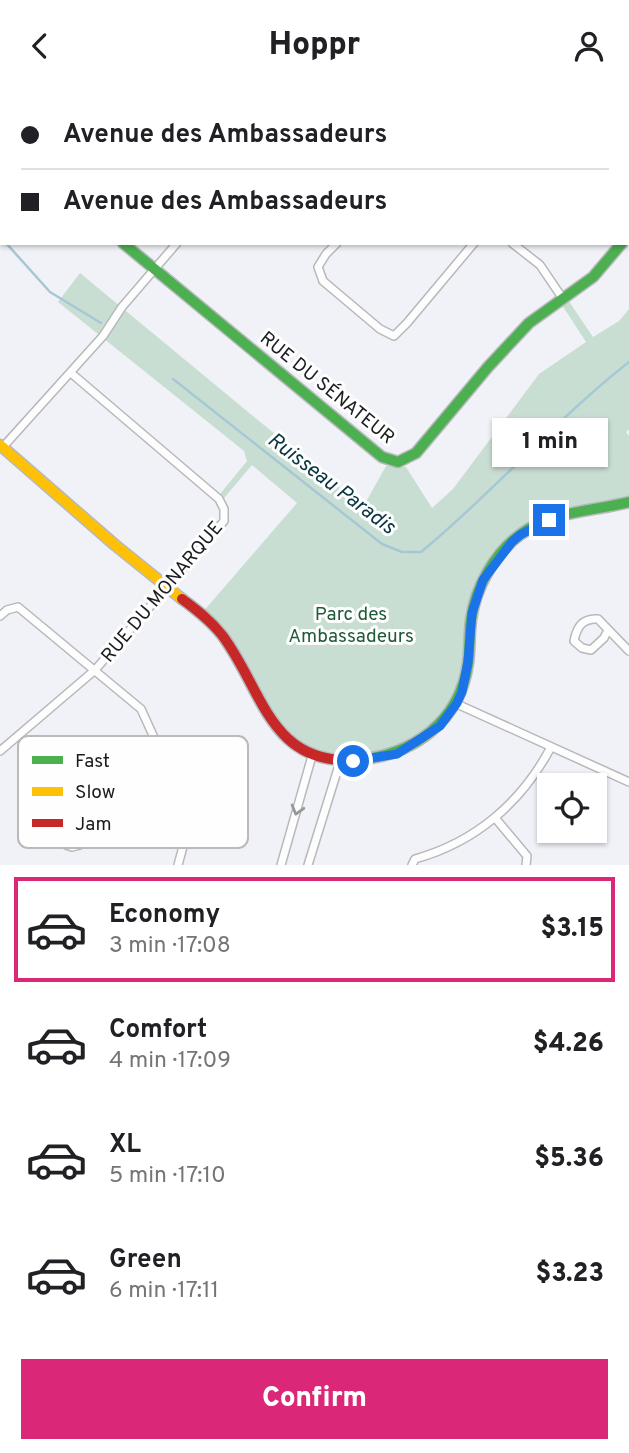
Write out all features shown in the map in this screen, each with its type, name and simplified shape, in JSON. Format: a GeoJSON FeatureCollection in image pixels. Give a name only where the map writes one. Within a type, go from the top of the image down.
{"type":"FeatureCollection","features":[{"type":"Feature","properties":{"kind":"street","name":"RUE DU SÉNATEUR"},"geometry":{"type":"LineString","coordinates":[[126,245],[382,457],[398,462],[416,453],[529,323],[593,277],[620,245]]}},
{"type":"Feature","properties":{"kind":"street"},"geometry":{"type":"LineString","coordinates":[[175,245],[71,373],[1,448],[165,587],[210,621],[227,641],[259,704],[274,726],[293,744],[312,756],[340,762],[397,754],[440,726],[457,703],[468,662],[472,613],[483,580],[510,544],[520,535],[549,520],[574,512],[629,502]]}},
{"type":"Feature","properties":{"kind":"street"},"geometry":{"type":"LineString","coordinates":[[335,245],[318,267],[323,281],[380,329],[394,336],[472,245]]}},
{"type":"Feature","properties":{"kind":"street"},"geometry":{"type":"LineString","coordinates":[[515,245],[540,265],[563,299]]}},
{"type":"Feature","properties":{"kind":"street","name":"RUE DU MONARQUE"},"geometry":{"type":"LineString","coordinates":[[0,751],[95,670],[224,521],[224,509],[219,499],[71,373]]}},
{"type":"Feature","properties":{"kind":"street"},"geometry":{"type":"LineString","coordinates":[[0,616],[6,610],[18,607],[141,709],[153,736]]}},
{"type":"Feature","properties":{"kind":"street"},"geometry":{"type":"LineString","coordinates":[[608,630],[604,638],[591,650],[582,648],[574,641],[576,630],[590,619],[598,619],[629,651]]}},
{"type":"Feature","properties":{"kind":"street"},"geometry":{"type":"LineString","coordinates":[[457,703],[629,782]]}},
{"type":"Feature","properties":{"kind":"street"},"geometry":{"type":"LineString","coordinates":[[412,865],[415,859],[476,833],[496,819],[540,768],[551,747]]}},
{"type":"Feature","properties":{"kind":"street"},"geometry":{"type":"LineString","coordinates":[[281,865],[312,756]]}},
{"type":"Feature","properties":{"kind":"street"},"geometry":{"type":"LineString","coordinates":[[308,865],[340,762]]}},
{"type":"Feature","properties":{"kind":"street"},"geometry":{"type":"LineString","coordinates":[[496,819],[527,856],[526,865]]}},
{"type":"Feature","properties":{"kind":"street"},"geometry":{"type":"LineString","coordinates":[[178,865],[183,848]]}},
{"type":"Feature","properties":{"kind":"green space","name":"Parc des Ambassadeurs"},"geometry":{"type":"Polygon","coordinates":[[[80,273],[363,507],[386,466],[406,467],[432,508],[453,489],[539,374],[586,342],[560,302],[566,297],[593,337],[619,321],[629,309],[629,429],[626,432],[629,436],[629,502],[574,512],[520,535],[483,580],[462,692],[422,740],[372,758],[312,756],[274,726],[239,661],[201,614],[297,503],[252,465],[224,498],[220,494],[247,461],[244,451],[58,302],[80,273]]]}},
{"type":"Feature","properties":{"kind":"waterway","name":"Ruisseau Paradis"},"geometry":{"type":"LineString","coordinates":[[8,245],[50,292],[101,323]]}},
{"type":"Feature","properties":{"kind":"waterway","name":"Ruisseau Paradis"},"geometry":{"type":"LineString","coordinates":[[173,379],[382,544],[402,552],[421,552],[629,362]]}},
{"type":"Feature","properties":{"kind":"traffic: fast"},"geometry":{"type":"LineString","coordinates":[[125,245],[382,457],[398,462],[416,453],[529,323],[593,277],[620,245]]}},
{"type":"Feature","properties":{"kind":"traffic: fast"},"geometry":{"type":"LineString","coordinates":[[357,760],[378,757],[415,743],[444,718],[463,684],[468,663],[473,608],[482,583],[495,561],[512,542],[533,526],[559,516],[629,502]]}},
{"type":"Feature","properties":{"kind":"traffic: slow"},"geometry":{"type":"LineString","coordinates":[[0,445],[182,599]]}},
{"type":"Feature","properties":{"kind":"traffic: jam"},"geometry":{"type":"LineString","coordinates":[[182,599],[203,615],[222,635],[272,720],[286,737],[305,751],[328,759],[357,760]]}},
{"type":"Feature","properties":{"kind":"route"},"geometry":{"type":"LineString","coordinates":[[353,761],[397,754],[440,726],[462,692],[468,662],[472,613],[483,580],[512,542],[549,520]]}}]}
